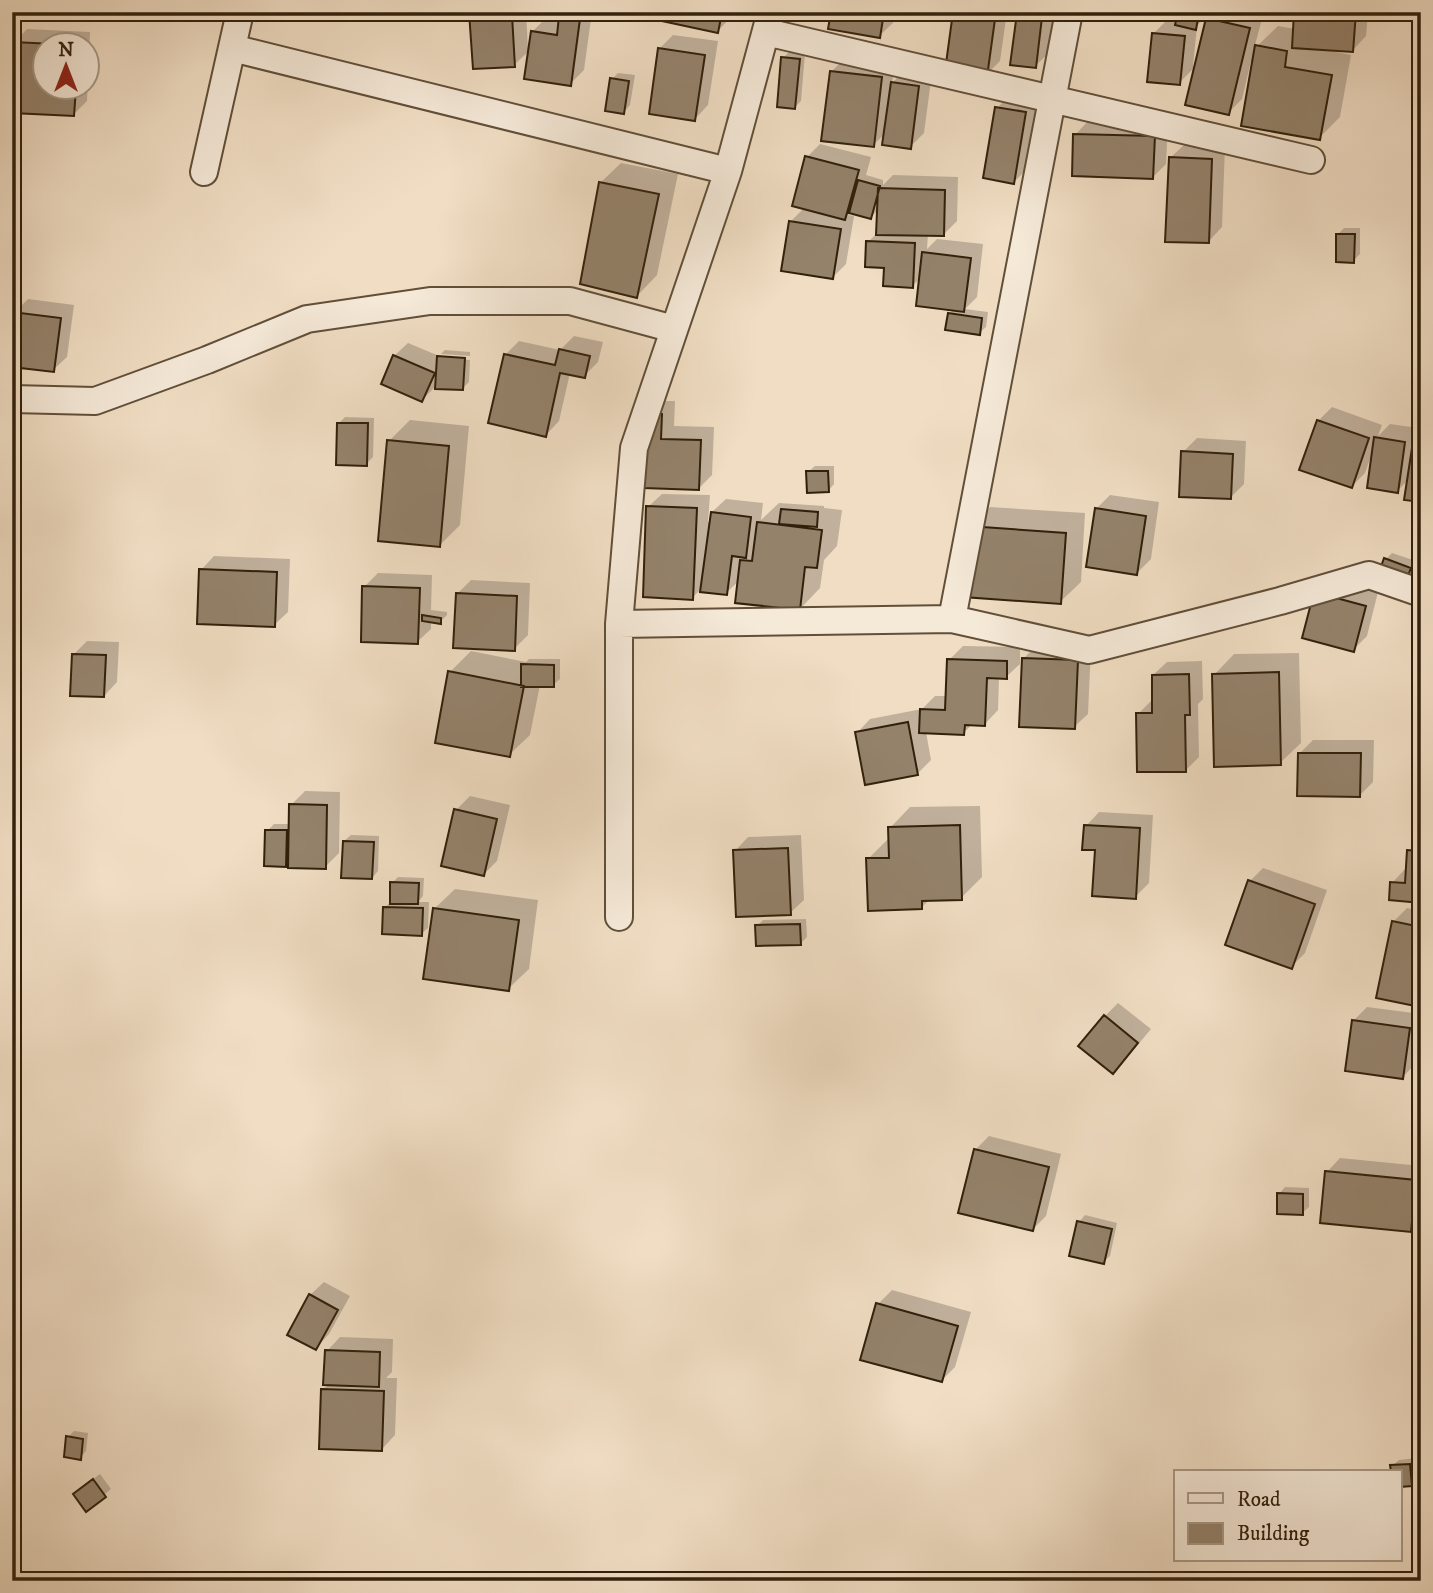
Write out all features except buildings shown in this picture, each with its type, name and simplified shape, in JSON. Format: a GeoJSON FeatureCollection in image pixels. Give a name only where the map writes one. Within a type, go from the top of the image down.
{"type":"FeatureCollection","features":[{"type":"Feature","properties":{"kind":"street"},"geometry":{"type":"LineString","coordinates":[[204,172],[240,12]]}},
{"type":"Feature","properties":{"kind":"street"},"geometry":{"type":"LineString","coordinates":[[952,619],[1069,12]]}},
{"type":"Feature","properties":{"kind":"street"},"geometry":{"type":"LineString","coordinates":[[619,917],[619,624],[634,448],[728,171],[768,22],[1054,98],[1311,160]]}},
{"type":"Feature","properties":{"kind":"street"},"geometry":{"type":"LineString","coordinates":[[232,48],[728,171]]}},
{"type":"Feature","properties":{"kind":"street"},"geometry":{"type":"LineString","coordinates":[[12,399],[95,401],[207,360],[307,319],[430,301],[569,301],[674,328]]}},
{"type":"Feature","properties":{"kind":"street"},"geometry":{"type":"LineString","coordinates":[[619,624],[952,619],[1088,650],[1280,601],[1369,575],[1421,593]]}}]}
